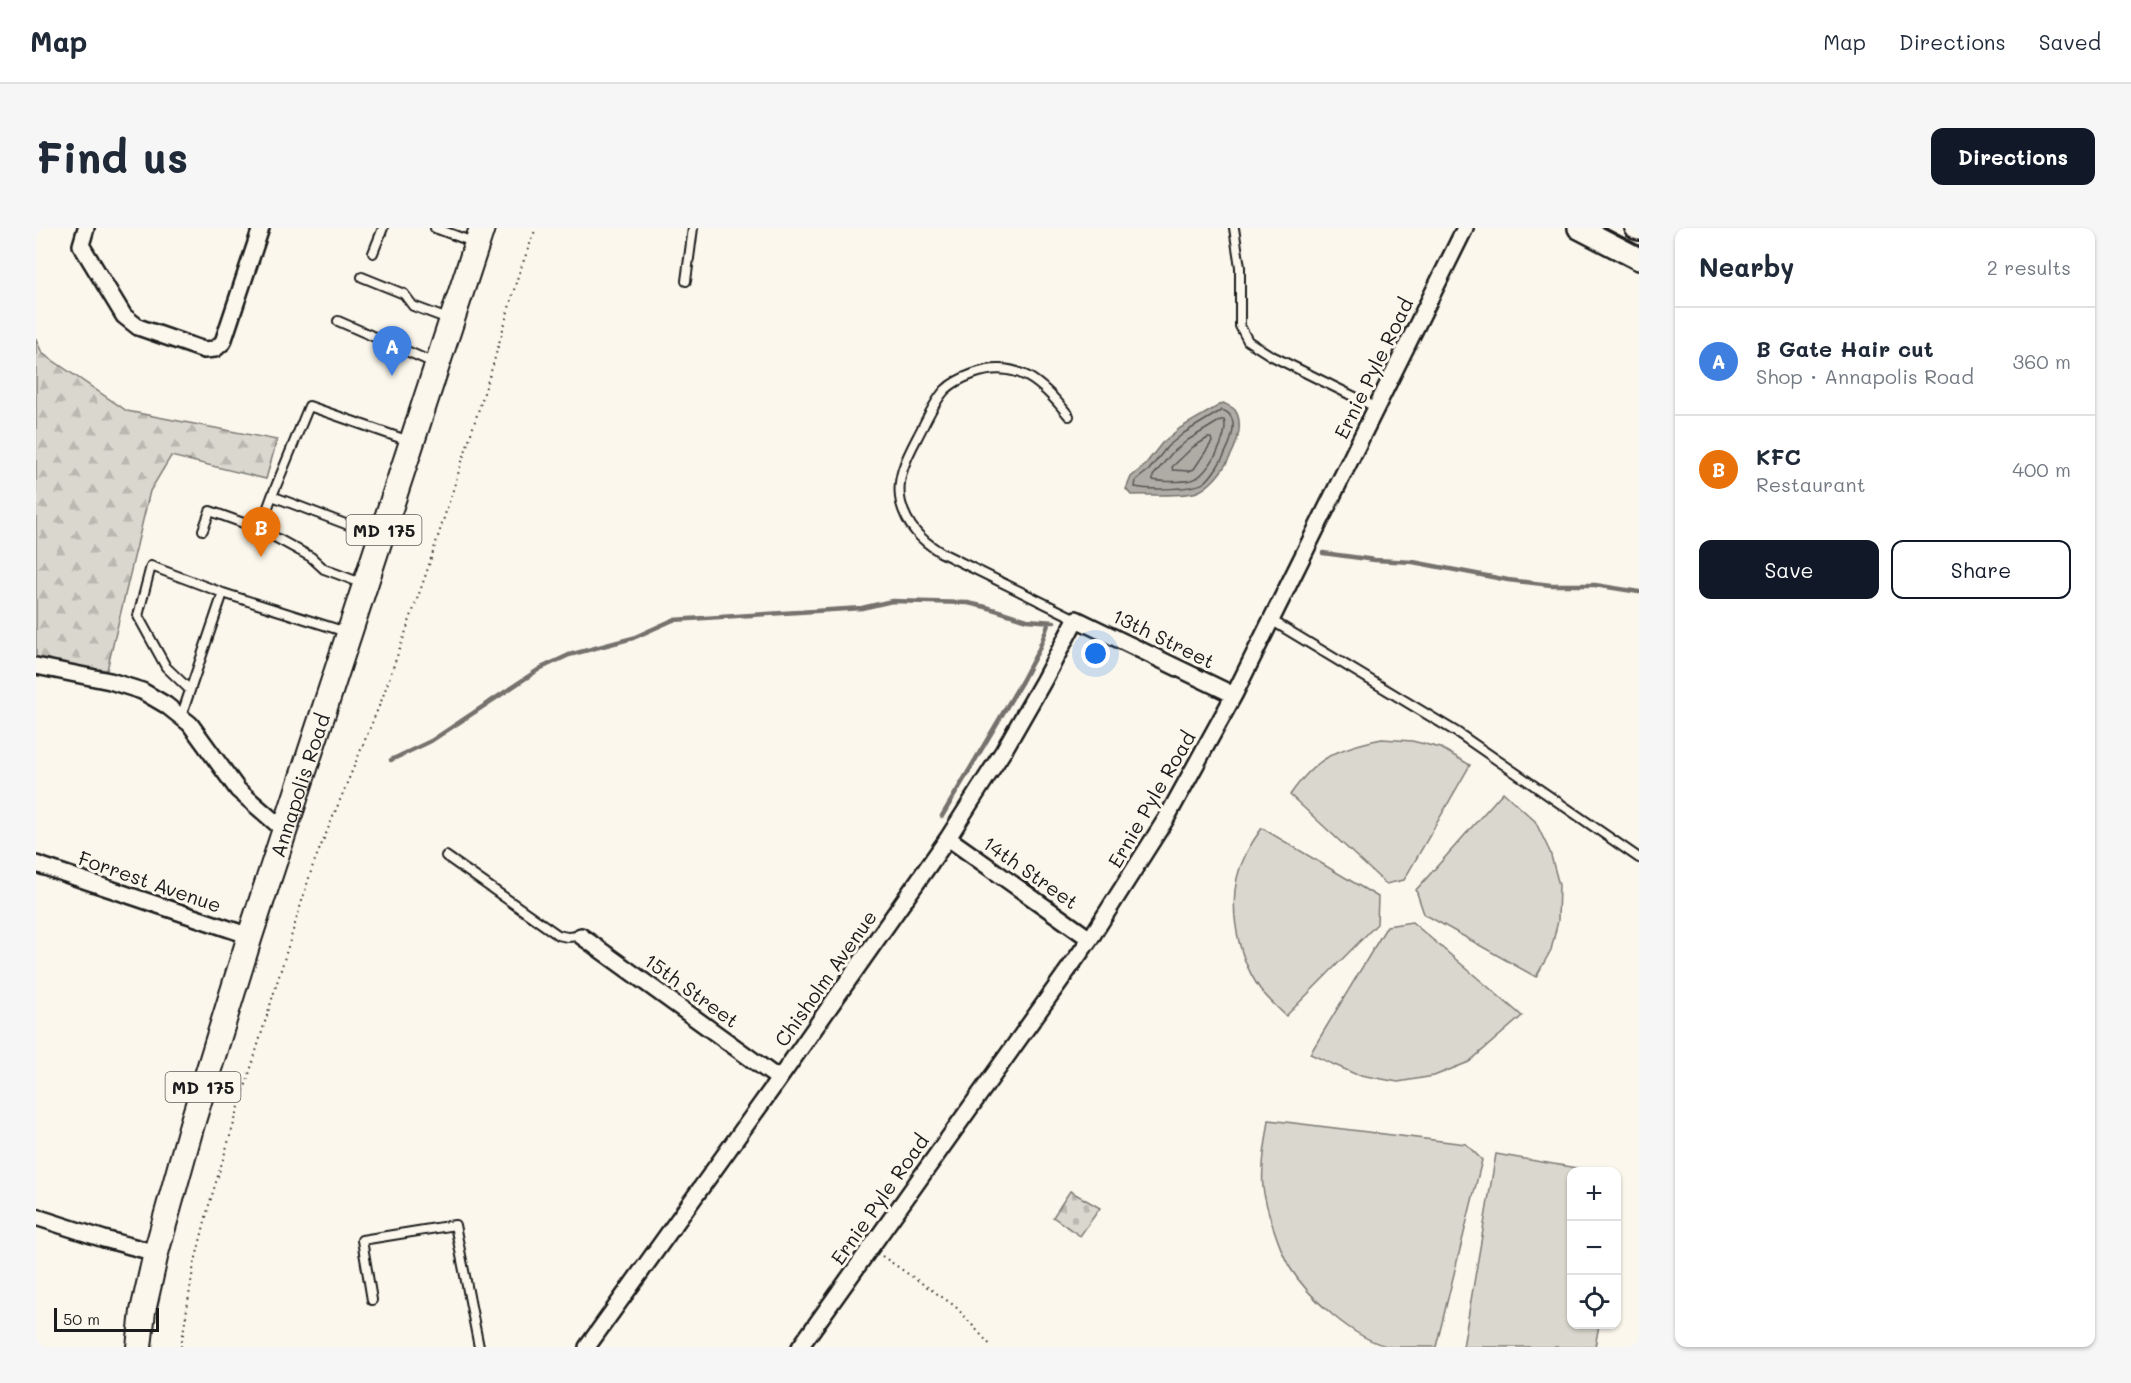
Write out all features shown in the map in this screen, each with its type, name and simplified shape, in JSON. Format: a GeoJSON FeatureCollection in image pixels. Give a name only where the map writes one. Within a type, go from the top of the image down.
{"type":"FeatureCollection","features":[{"type":"Feature","properties":{"kind":"main road","name":"Annapolis Road"},"geometry":{"type":"LineString","coordinates":[[139,1347],[143,1311],[156,1253],[192,1124],[250,936],[480,236]]}},
{"type":"Feature","properties":{"kind":"street"},"geometry":{"type":"LineString","coordinates":[[86,228],[81,245],[124,316],[138,327],[204,350],[215,349],[223,342],[261,228]]}},
{"type":"Feature","properties":{"kind":"street","name":"Ernie Pyle Road"},"geometry":{"type":"LineString","coordinates":[[800,1347],[1090,939],[1166,819],[1234,695],[1465,228]]}},
{"type":"Feature","properties":{"kind":"street"},"geometry":{"type":"LineString","coordinates":[[1579,228],[1639,259]]}},
{"type":"Feature","properties":{"kind":"street","name":"13th Street"},"geometry":{"type":"LineString","coordinates":[[1076,619],[1234,695]]}},
{"type":"Feature","properties":{"kind":"street","name":"Chisholm Avenue"},"geometry":{"type":"LineString","coordinates":[[587,1347],[948,838],[1033,700],[1076,619]]}},
{"type":"Feature","properties":{"kind":"street"},"geometry":{"type":"LineString","coordinates":[[36,666],[110,681],[142,691],[166,705],[190,724],[238,790],[285,831]]}},
{"type":"Feature","properties":{"kind":"street","name":"14th Street"},"geometry":{"type":"LineString","coordinates":[[948,838],[1090,939]]}},
{"type":"Feature","properties":{"kind":"street","name":"Forrest Avenue"},"geometry":{"type":"LineString","coordinates":[[36,864],[250,936]]}},
{"type":"Feature","properties":{"kind":"street","name":"15th Street"},"geometry":{"type":"LineString","coordinates":[[581,936],[779,1079]]}},
{"type":"Feature","properties":{"kind":"street"},"geometry":{"type":"LineString","coordinates":[[36,1217],[156,1253]]}},
{"type":"Feature","properties":{"kind":"lane"},"geometry":{"type":"LineString","coordinates":[[374,253],[383,228]]}},
{"type":"Feature","properties":{"kind":"lane"},"geometry":{"type":"LineString","coordinates":[[435,228],[480,236]]}},
{"type":"Feature","properties":{"kind":"lane"},"geometry":{"type":"LineString","coordinates":[[686,281],[693,228]]}},
{"type":"Feature","properties":{"kind":"lane"},"geometry":{"type":"LineString","coordinates":[[1234,228],[1240,267],[1240,326],[1248,342],[1377,408]]}},
{"type":"Feature","properties":{"kind":"lane"},"geometry":{"type":"LineString","coordinates":[[362,277],[404,294],[413,306],[453,320]]}},
{"type":"Feature","properties":{"kind":"lane"},"geometry":{"type":"LineString","coordinates":[[338,321],[438,364]]}},
{"type":"Feature","properties":{"kind":"lane"},"geometry":{"type":"LineString","coordinates":[[1069,416],[1044,386],[1026,375],[1008,369],[987,369],[953,382],[933,409],[908,455],[899,487],[906,518],[923,541],[940,552],[1076,619]]}},
{"type":"Feature","properties":{"kind":"lane"},"geometry":{"type":"LineString","coordinates":[[260,530],[309,406],[412,442]]}},
{"type":"Feature","properties":{"kind":"lane"},"geometry":{"type":"LineString","coordinates":[[272,496],[381,537]]}},
{"type":"Feature","properties":{"kind":"lane"},"geometry":{"type":"LineString","coordinates":[[203,530],[210,511],[260,530],[311,557],[324,570],[365,585]]}},
{"type":"Feature","properties":{"kind":"lane"},"geometry":{"type":"LineString","coordinates":[[190,690],[166,667],[138,616],[152,566],[223,593],[350,633]]}},
{"type":"Feature","properties":{"kind":"lane"},"geometry":{"type":"LineString","coordinates":[[181,717],[223,593]]}},
{"type":"Feature","properties":{"kind":"lane"},"geometry":{"type":"LineString","coordinates":[[1271,620],[1458,733],[1639,858]]}},
{"type":"Feature","properties":{"kind":"lane"},"geometry":{"type":"LineString","coordinates":[[446,856],[558,935],[581,936]]}},
{"type":"Feature","properties":{"kind":"lane"},"geometry":{"type":"LineString","coordinates":[[372,1300],[362,1240],[455,1225],[479,1347]]}},
{"type":"Feature","properties":{"kind":"path"},"geometry":{"type":"LineString","coordinates":[[181,1347],[193,1270],[209,1205],[313,865],[382,699],[423,585],[492,368],[518,276],[536,228]]}},
{"type":"Feature","properties":{"kind":"path"},"geometry":{"type":"LineString","coordinates":[[870,1247],[894,1266],[919,1280],[955,1306],[992,1347]]}},
{"type":"Feature","properties":{"kind":"green space"},"geometry":{"type":"Polygon","coordinates":[[[36,339],[42,353],[127,411],[277,440],[266,479],[171,456],[150,491],[107,670],[36,662],[36,339]]]}},
{"type":"Feature","properties":{"kind":"green space"},"geometry":{"type":"Polygon","coordinates":[[[1382,739],[1412,741],[1441,748],[1470,765],[1404,880],[1386,884],[1290,795],[1309,771],[1329,756],[1353,746],[1382,739]]]}},
{"type":"Feature","properties":{"kind":"green space"},"geometry":{"type":"Polygon","coordinates":[[[1503,792],[1535,821],[1550,852],[1559,885],[1558,921],[1551,950],[1536,977],[1424,914],[1416,890],[1503,792]]]}},
{"type":"Feature","properties":{"kind":"green space"},"geometry":{"type":"Polygon","coordinates":[[[1262,828],[1378,897],[1377,924],[1286,1016],[1260,989],[1251,975],[1244,959],[1236,924],[1235,888],[1239,871],[1248,849],[1262,828]]]}},
{"type":"Feature","properties":{"kind":"green space"},"geometry":{"type":"Polygon","coordinates":[[[1412,922],[1522,1016],[1469,1062],[1434,1076],[1398,1082],[1355,1074],[1310,1054],[1387,926],[1412,922]]]}},
{"type":"Feature","properties":{"kind":"green space"},"geometry":{"type":"Polygon","coordinates":[[[1269,1120],[1466,1144],[1482,1160],[1436,1347],[1391,1347],[1362,1336],[1333,1316],[1297,1278],[1277,1239],[1263,1188],[1263,1162],[1269,1120]]]}},
{"type":"Feature","properties":{"kind":"green space"},"geometry":{"type":"Polygon","coordinates":[[[1496,1154],[1571,1167],[1567,1167],[1567,1329],[1598,1329],[1595,1347],[1463,1347],[1496,1154]]]}},
{"type":"Feature","properties":{"kind":"green space"},"geometry":{"type":"Polygon","coordinates":[[[1070,1191],[1100,1208],[1080,1236],[1053,1217],[1070,1191]]]}},
{"type":"Feature","properties":{"kind":"water"},"geometry":{"type":"Polygon","coordinates":[[[1223,403],[1235,410],[1239,420],[1239,431],[1236,444],[1223,469],[1206,487],[1191,494],[1131,495],[1126,489],[1131,477],[1144,466],[1162,443],[1180,428],[1223,403]]]}},
{"type":"Feature","properties":{"kind":"waterway"},"geometry":{"type":"LineString","coordinates":[[1323,553],[1413,562],[1508,580],[1551,585],[1595,585],[1639,592]]}},
{"type":"Feature","properties":{"kind":"waterway"},"geometry":{"type":"LineString","coordinates":[[391,760],[431,741],[541,668],[569,655],[633,638],[673,620],[862,608],[892,601],[968,603],[1027,620],[1054,622]]}},
{"type":"Feature","properties":{"kind":"waterway"},"geometry":{"type":"LineString","coordinates":[[942,816],[1022,681],[1039,649],[1049,622]]}},
{"type":"Feature","properties":{"kind":"place","name":"B Gate Hair cut"},"geometry":{"type":"Point","coordinates":[392,376]}},
{"type":"Feature","properties":{"kind":"place","name":"KFC"},"geometry":{"type":"Point","coordinates":[261,557]}}]}
